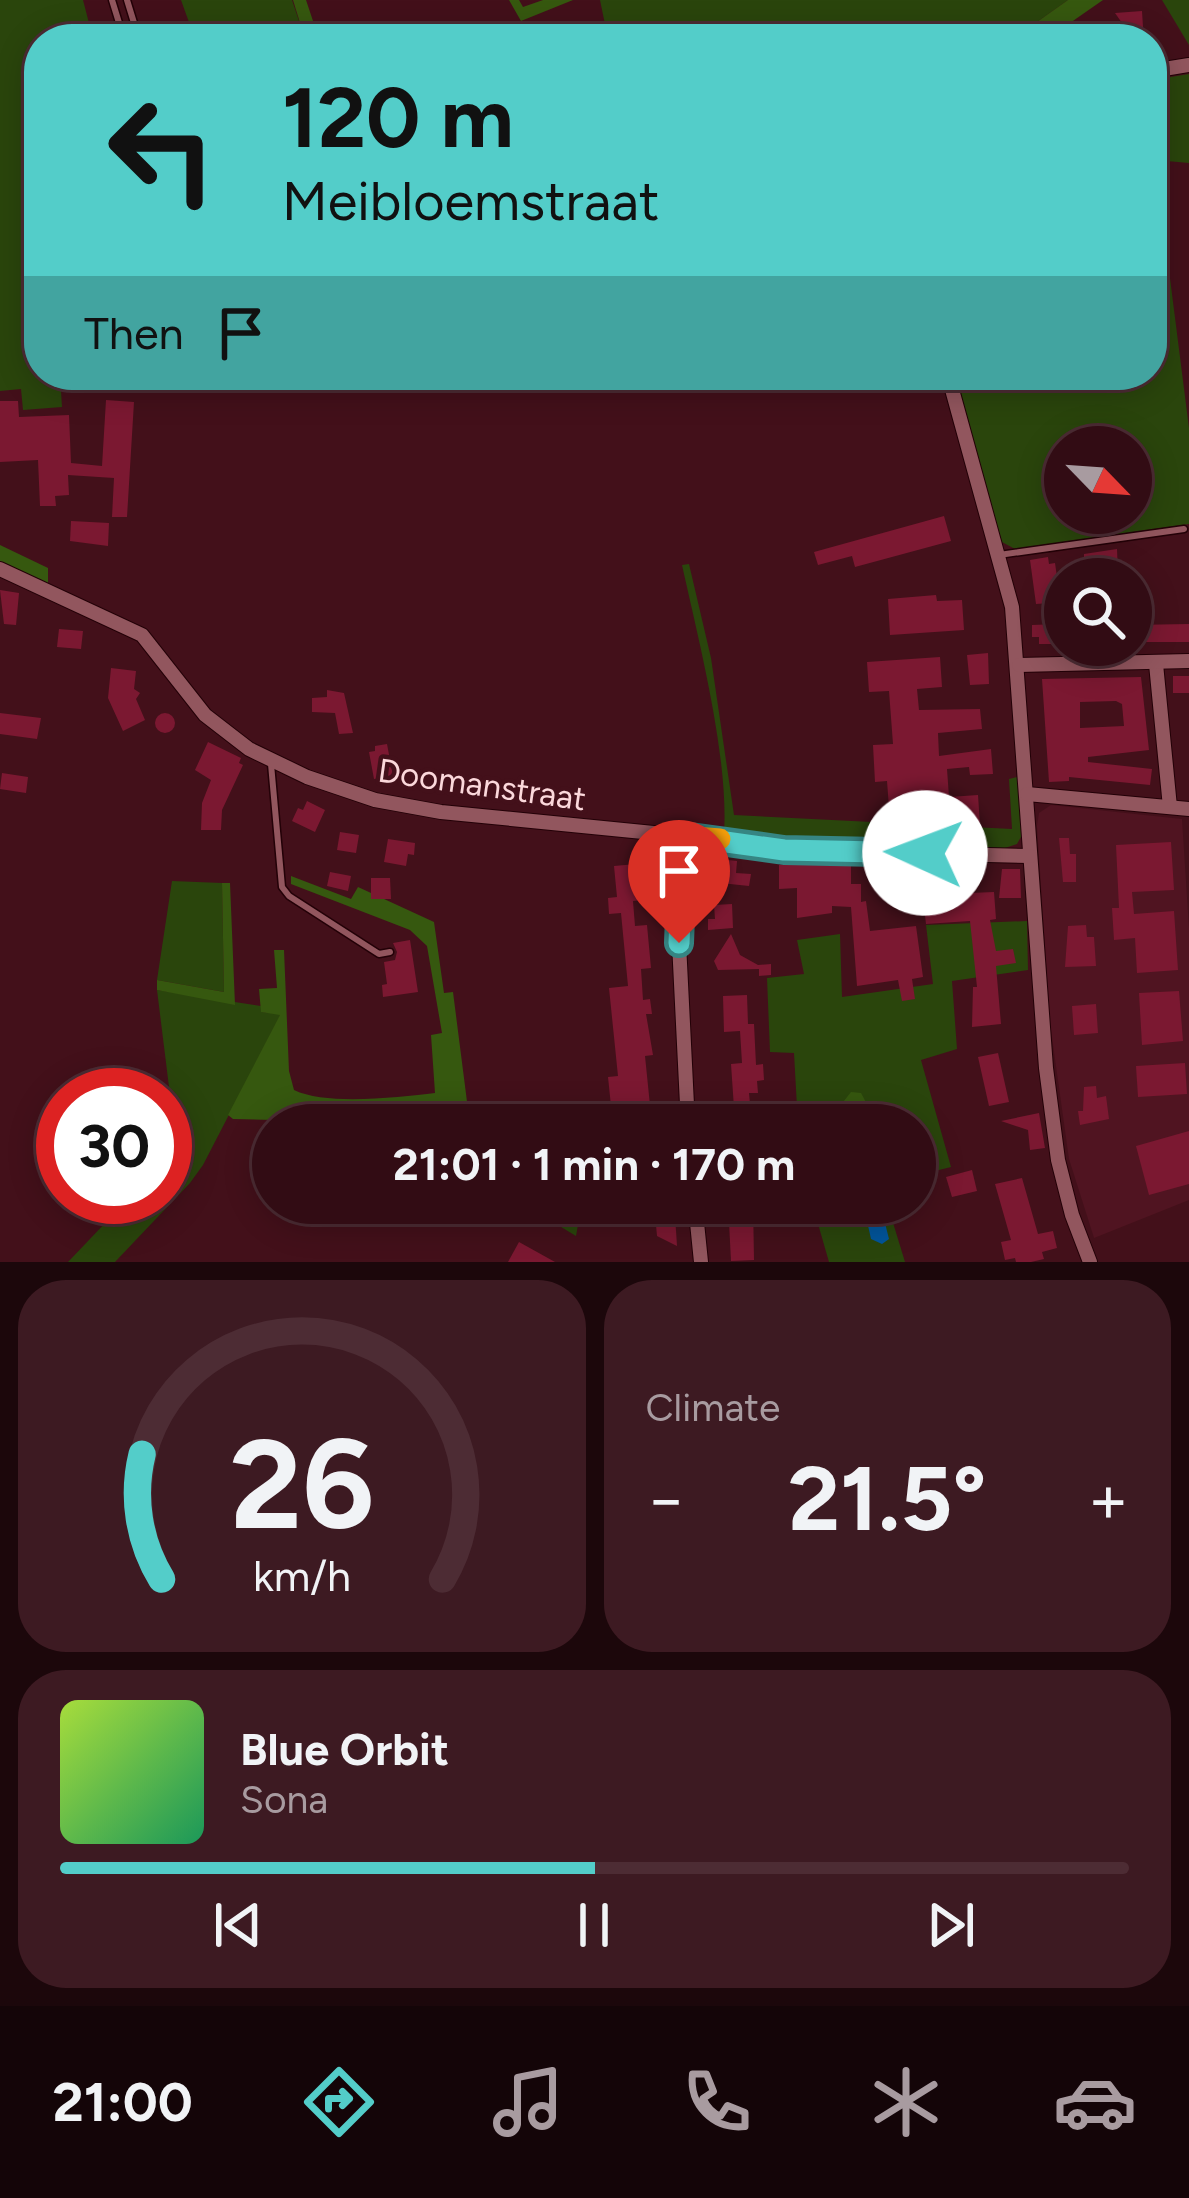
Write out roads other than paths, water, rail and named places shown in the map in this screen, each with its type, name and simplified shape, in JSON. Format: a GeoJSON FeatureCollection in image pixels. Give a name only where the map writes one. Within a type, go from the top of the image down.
{"type":"FeatureCollection","features":[{"type":"Feature","properties":{"kind":"street"},"geometry":{"type":"LineString","coordinates":[[952,390],[1012,607],[1042,1034],[1058,1160],[1090,1262]]}},
{"type":"Feature","properties":{"kind":"street","name":"Doomanstraat"},"geometry":{"type":"LineString","coordinates":[[0,569],[142,635],[218,728],[272,760],[307,777],[404,806],[784,850],[1030,856]]}},
{"type":"Feature","properties":{"kind":"street"},"geometry":{"type":"LineString","coordinates":[[1019,665],[1189,661]]}},
{"type":"Feature","properties":{"kind":"street"},"geometry":{"type":"LineString","coordinates":[[1156,664],[1170,807]]}},
{"type":"Feature","properties":{"kind":"street"},"geometry":{"type":"LineString","coordinates":[[1027,794],[1189,809]]}},
{"type":"Feature","properties":{"kind":"street"},"geometry":{"type":"LineString","coordinates":[[683,836],[679,943],[687,1104]]}},
{"type":"Feature","properties":{"kind":"street"},"geometry":{"type":"LineString","coordinates":[[697,1224],[700,1262]]}},
{"type":"Feature","properties":{"kind":"lane"},"geometry":{"type":"LineString","coordinates":[[999,555],[1184,529]]}},
{"type":"Feature","properties":{"kind":"lane"},"geometry":{"type":"LineString","coordinates":[[272,760],[282,887],[379,954],[390,952]]}},
{"type":"Feature","properties":{"kind":"water"},"geometry":{"type":"Polygon","coordinates":[[[868,1224],[885,1224],[889,1239],[882,1244],[871,1239],[868,1224]]]}}]}
